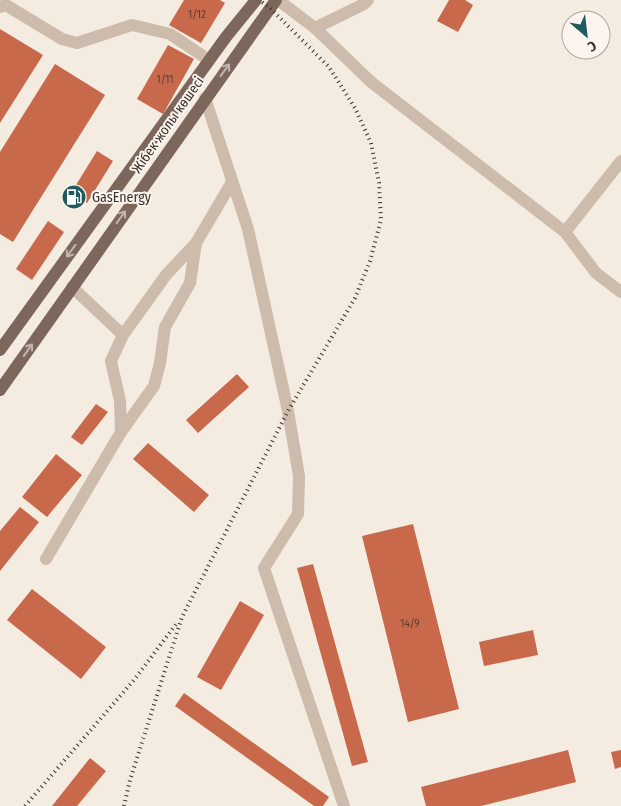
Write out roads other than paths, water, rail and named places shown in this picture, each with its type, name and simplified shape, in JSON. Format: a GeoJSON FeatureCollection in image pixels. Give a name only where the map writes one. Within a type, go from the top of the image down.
{"type":"FeatureCollection","features":[{"type":"Feature","properties":{"kind":"main road","name":"Жібек жолы көшесі"},"geometry":{"type":"LineString","coordinates":[[0,350],[209,60],[256,0]]}},
{"type":"Feature","properties":{"kind":"main road","name":"Жібек жолы көшесі"},"geometry":{"type":"LineString","coordinates":[[0,390],[204,98],[277,0]]}},
{"type":"Feature","properties":{"kind":"street"},"geometry":{"type":"LineString","coordinates":[[277,0],[315,28],[371,82],[564,232],[596,273],[621,292]]}},
{"type":"Feature","properties":{"kind":"street"},"geometry":{"type":"LineString","coordinates":[[315,28],[364,4],[368,0]]}},
{"type":"Feature","properties":{"kind":"street"},"geometry":{"type":"LineString","coordinates":[[0,7],[6,5],[62,39],[77,43],[132,25],[170,34],[209,60]]}},
{"type":"Feature","properties":{"kind":"street"},"geometry":{"type":"LineString","coordinates":[[204,98],[232,182],[254,257],[288,411],[299,476],[298,514],[264,568],[344,806]]}},
{"type":"Feature","properties":{"kind":"street"},"geometry":{"type":"LineString","coordinates":[[564,232],[621,161]]}},
{"type":"Feature","properties":{"kind":"street"},"geometry":{"type":"LineString","coordinates":[[121,432],[120,401],[111,361],[122,335],[166,275],[196,243],[232,182]]}},
{"type":"Feature","properties":{"kind":"street"},"geometry":{"type":"LineString","coordinates":[[46,559],[121,432],[154,386],[160,363],[165,327],[190,283],[196,243]]}},
{"type":"Feature","properties":{"kind":"street"},"geometry":{"type":"LineString","coordinates":[[72,287],[122,335]]}},
{"type":"Feature","properties":{"kind":"railway"},"geometry":{"type":"LineString","coordinates":[[124,806],[130,780],[182,617],[288,411],[355,298],[370,261],[381,220],[379,183],[371,143],[355,108],[329,67],[270,8],[259,0]]}},
{"type":"Feature","properties":{"kind":"railway"},"geometry":{"type":"LineString","coordinates":[[25,806],[134,680],[177,623]]}},
{"type":"Feature","properties":{"kind":"place","name":"GasEnergy"},"geometry":{"type":"Point","coordinates":[74,197]}}]}
